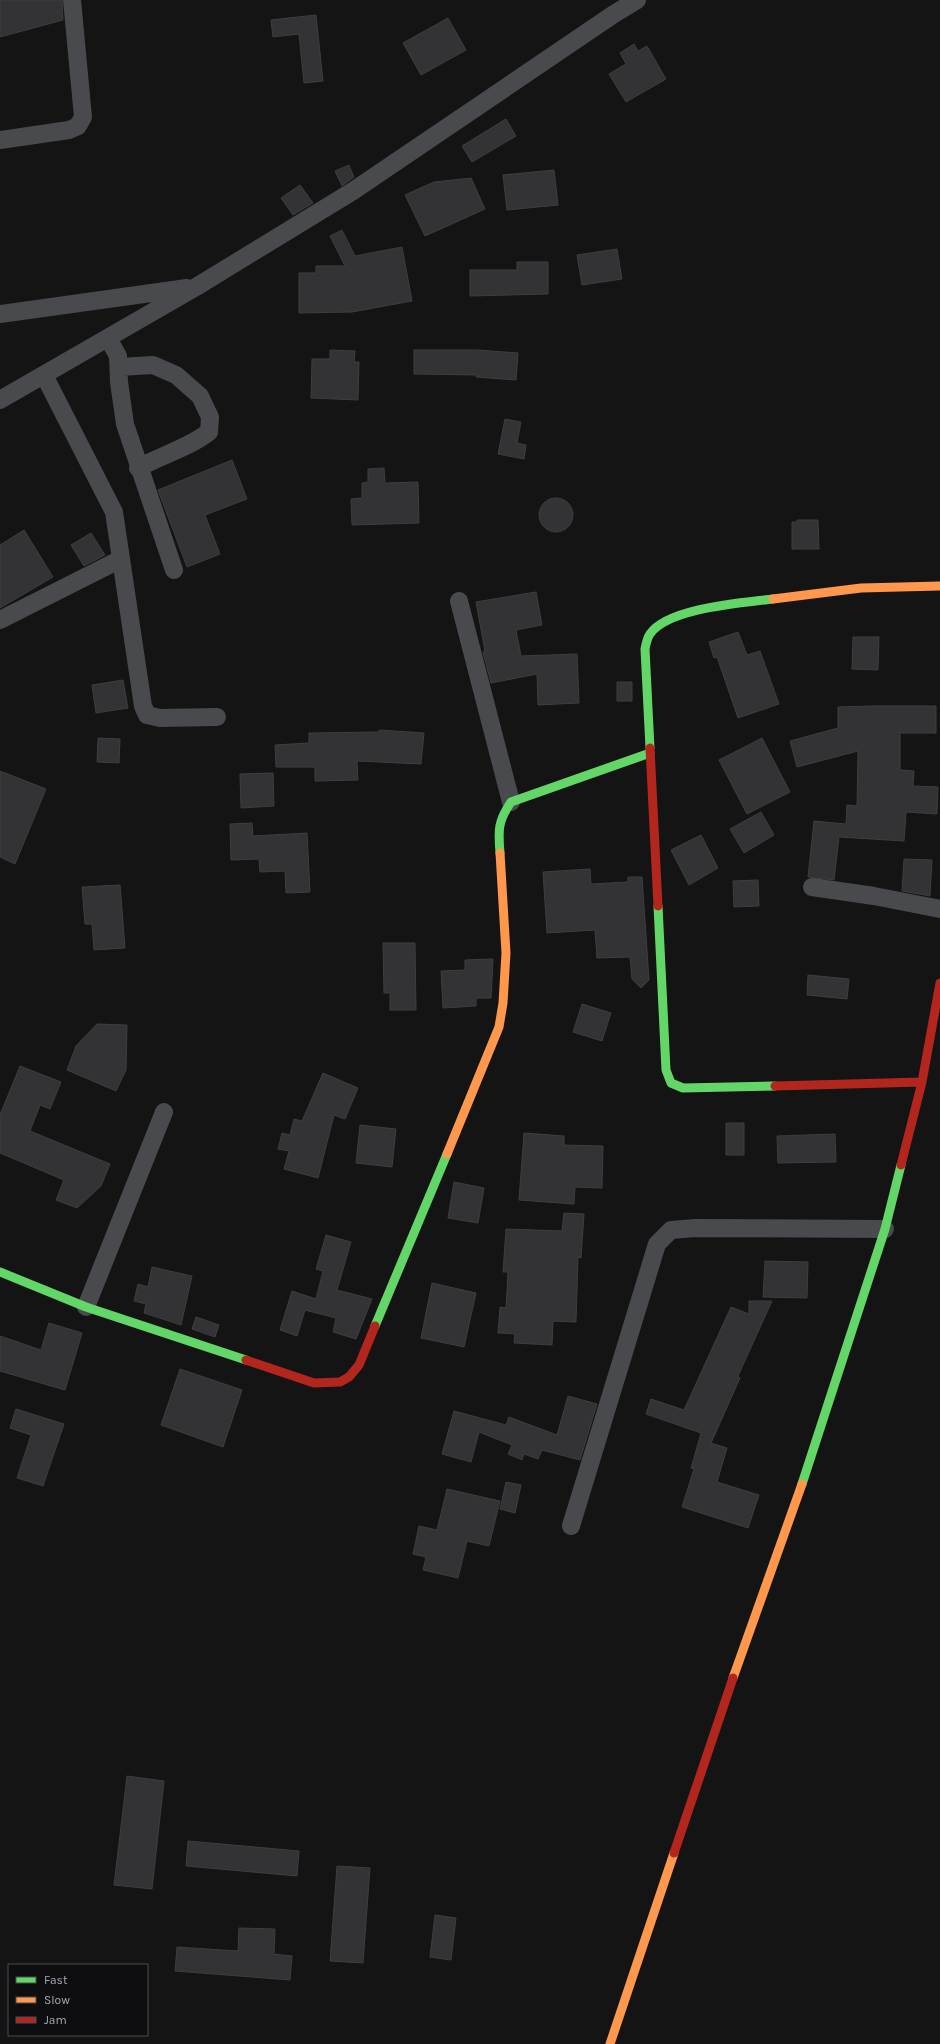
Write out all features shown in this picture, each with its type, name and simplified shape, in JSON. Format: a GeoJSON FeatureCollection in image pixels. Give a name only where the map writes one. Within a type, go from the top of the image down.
{"type":"FeatureCollection","features":[{"type":"Feature","properties":{"kind":"street"},"geometry":{"type":"LineString","coordinates":[[0,140],[69,130],[78,126],[83,117],[72,0]]}},
{"type":"Feature","properties":{"kind":"street"},"geometry":{"type":"LineString","coordinates":[[0,400],[196,287],[353,191],[607,18],[637,0]]}},
{"type":"Feature","properties":{"kind":"street"},"geometry":{"type":"LineString","coordinates":[[0,314],[196,287]]}},
{"type":"Feature","properties":{"kind":"street"},"geometry":{"type":"LineString","coordinates":[[108,338],[118,356],[119,382],[125,424],[138,468],[174,570]]}},
{"type":"Feature","properties":{"kind":"street"},"geometry":{"type":"LineString","coordinates":[[119,367],[153,365],[176,375],[200,396],[210,417],[209,432],[196,442],[163,455],[138,468]]}},
{"type":"Feature","properties":{"kind":"street"},"geometry":{"type":"LineString","coordinates":[[44,375],[114,512],[143,706],[147,715],[160,718],[217,718]]}},
{"type":"Feature","properties":{"kind":"street"},"geometry":{"type":"LineString","coordinates":[[0,620],[121,559]]}},
{"type":"Feature","properties":{"kind":"street"},"geometry":{"type":"LineString","coordinates":[[922,1082],[683,1088],[671,1083],[666,1070],[645,649],[649,635],[659,625],[699,609],[861,588],[940,586]]}},
{"type":"Feature","properties":{"kind":"street"},"geometry":{"type":"LineString","coordinates":[[459,601],[511,802]]}},
{"type":"Feature","properties":{"kind":"street"},"geometry":{"type":"LineString","coordinates":[[0,1272],[86,1307],[314,1383],[331,1384],[348,1379],[359,1366],[499,1027],[505,1000],[506,969],[498,829],[502,815],[511,802],[650,753]]}},
{"type":"Feature","properties":{"kind":"street"},"geometry":{"type":"LineString","coordinates":[[812,887],[874,896],[940,910]]}},
{"type":"Feature","properties":{"kind":"street"},"geometry":{"type":"LineString","coordinates":[[610,2044],[748,1633],[805,1477],[885,1228],[922,1082],[940,983]]}},
{"type":"Feature","properties":{"kind":"street"},"geometry":{"type":"LineString","coordinates":[[86,1307],[164,1112]]}},
{"type":"Feature","properties":{"kind":"street"},"geometry":{"type":"LineString","coordinates":[[571,1526],[657,1244],[671,1230],[695,1228],[885,1228]]}},
{"type":"Feature","properties":{"kind":"building"},"geometry":{"type":"Polygon","coordinates":[[[0,0],[62,0],[63,20],[0,37],[0,0]]]}},
{"type":"Feature","properties":{"kind":"building"},"geometry":{"type":"Polygon","coordinates":[[[316,15],[323,81],[304,83],[299,34],[273,37],[271,20],[316,15]]]}},
{"type":"Feature","properties":{"kind":"building"},"geometry":{"type":"Polygon","coordinates":[[[448,18],[466,50],[421,75],[403,43],[448,18]]]}},
{"type":"Feature","properties":{"kind":"building"},"geometry":{"type":"Polygon","coordinates":[[[634,44],[638,51],[647,46],[666,79],[626,102],[609,74],[626,64],[620,53],[634,44]]]}},
{"type":"Feature","properties":{"kind":"building"},"geometry":{"type":"Polygon","coordinates":[[[506,119],[516,136],[472,162],[462,146],[506,119]]]}},
{"type":"Feature","properties":{"kind":"building"},"geometry":{"type":"Polygon","coordinates":[[[349,165],[354,177],[342,186],[335,171],[349,165]]]}},
{"type":"Feature","properties":{"kind":"building"},"geometry":{"type":"Polygon","coordinates":[[[554,170],[558,205],[507,210],[503,175],[554,170]]]}},
{"type":"Feature","properties":{"kind":"building"},"geometry":{"type":"Polygon","coordinates":[[[471,178],[485,209],[425,236],[405,195],[434,182],[471,178]]]}},
{"type":"Feature","properties":{"kind":"building"},"geometry":{"type":"Polygon","coordinates":[[[300,185],[313,203],[293,215],[281,198],[300,185]]]}},
{"type":"Feature","properties":{"kind":"building"},"geometry":{"type":"Polygon","coordinates":[[[342,230],[355,256],[402,247],[412,301],[352,312],[299,313],[299,273],[316,273],[316,266],[345,266],[330,236],[342,230]]]}},
{"type":"Feature","properties":{"kind":"building"},"geometry":{"type":"Polygon","coordinates":[[[617,249],[622,279],[582,285],[577,255],[617,249]]]}},
{"type":"Feature","properties":{"kind":"building"},"geometry":{"type":"Polygon","coordinates":[[[517,262],[548,262],[548,294],[470,296],[470,270],[517,270],[517,262]]]}},
{"type":"Feature","properties":{"kind":"building"},"geometry":{"type":"Polygon","coordinates":[[[330,350],[355,351],[354,362],[359,362],[358,400],[311,398],[312,359],[330,359],[330,350]]]}},
{"type":"Feature","properties":{"kind":"building"},"geometry":{"type":"Polygon","coordinates":[[[414,350],[478,350],[518,353],[516,380],[476,377],[476,375],[414,374],[414,350]]]}},
{"type":"Feature","properties":{"kind":"building"},"geometry":{"type":"Polygon","coordinates":[[[505,419],[521,422],[517,443],[526,445],[524,459],[498,454],[505,419]]]}},
{"type":"Feature","properties":{"kind":"building"},"geometry":{"type":"Polygon","coordinates":[[[232,460],[247,499],[205,515],[220,554],[187,567],[158,490],[232,460]]]}},
{"type":"Feature","properties":{"kind":"building"},"geometry":{"type":"Polygon","coordinates":[[[384,468],[385,483],[418,482],[419,523],[352,525],[351,499],[362,498],[362,483],[368,482],[368,469],[384,468]]]}},
{"type":"Feature","properties":{"kind":"building"},"geometry":{"type":"Polygon","coordinates":[[[556,498],[562,499],[568,503],[572,509],[572,521],[568,527],[562,531],[556,532],[550,531],[544,527],[540,521],[539,515],[540,509],[544,503],[550,499],[556,498]]]}},
{"type":"Feature","properties":{"kind":"building"},"geometry":{"type":"Polygon","coordinates":[[[797,520],[818,520],[819,549],[792,549],[792,522],[797,522],[797,520]]]}},
{"type":"Feature","properties":{"kind":"building"},"geometry":{"type":"Polygon","coordinates":[[[24,530],[53,577],[0,608],[0,545],[24,530]]]}},
{"type":"Feature","properties":{"kind":"building"},"geometry":{"type":"Polygon","coordinates":[[[91,533],[105,555],[84,566],[71,545],[91,533]]]}},
{"type":"Feature","properties":{"kind":"building"},"geometry":{"type":"Polygon","coordinates":[[[536,592],[542,625],[516,630],[521,656],[577,654],[579,703],[538,705],[537,674],[491,683],[483,652],[485,651],[476,602],[536,592]]]}},
{"type":"Feature","properties":{"kind":"building"},"geometry":{"type":"Polygon","coordinates":[[[738,632],[747,655],[760,651],[779,704],[738,718],[717,657],[714,658],[709,642],[738,632]]]}},
{"type":"Feature","properties":{"kind":"building"},"geometry":{"type":"Polygon","coordinates":[[[853,637],[879,637],[878,670],[852,669],[853,637]]]}},
{"type":"Feature","properties":{"kind":"building"},"geometry":{"type":"Polygon","coordinates":[[[123,680],[128,708],[96,713],[92,685],[123,680]]]}},
{"type":"Feature","properties":{"kind":"building"},"geometry":{"type":"Polygon","coordinates":[[[617,682],[632,682],[632,701],[617,701],[617,682]]]}},
{"type":"Feature","properties":{"kind":"building"},"geometry":{"type":"Polygon","coordinates":[[[936,706],[936,733],[900,733],[900,770],[914,771],[913,786],[938,787],[937,814],[906,812],[904,841],[839,837],[834,880],[808,877],[814,821],[846,824],[847,805],[857,806],[858,751],[797,767],[790,741],[838,728],[838,707],[936,706]]]}},
{"type":"Feature","properties":{"kind":"building"},"geometry":{"type":"Polygon","coordinates":[[[379,730],[424,733],[421,764],[357,761],[358,780],[315,781],[315,767],[276,767],[275,745],[309,743],[309,733],[379,732],[379,730]]]}},
{"type":"Feature","properties":{"kind":"building"},"geometry":{"type":"Polygon","coordinates":[[[98,738],[120,739],[119,763],[97,762],[98,738]]]}},
{"type":"Feature","properties":{"kind":"building"},"geometry":{"type":"Polygon","coordinates":[[[762,738],[790,792],[747,814],[719,760],[762,738]]]}},
{"type":"Feature","properties":{"kind":"building"},"geometry":{"type":"Polygon","coordinates":[[[0,771],[46,789],[15,864],[0,857],[0,771]]]}},
{"type":"Feature","properties":{"kind":"building"},"geometry":{"type":"Polygon","coordinates":[[[273,773],[274,806],[241,808],[240,774],[273,773]]]}},
{"type":"Feature","properties":{"kind":"building"},"geometry":{"type":"Polygon","coordinates":[[[761,812],[774,835],[744,853],[730,829],[761,812]]]}},
{"type":"Feature","properties":{"kind":"building"},"geometry":{"type":"Polygon","coordinates":[[[252,823],[253,836],[307,833],[310,892],[286,893],[285,871],[260,872],[259,859],[231,860],[230,824],[252,823]]]}},
{"type":"Feature","properties":{"kind":"building"},"geometry":{"type":"Polygon","coordinates":[[[701,835],[718,868],[689,885],[671,850],[701,835]]]}},
{"type":"Feature","properties":{"kind":"building"},"geometry":{"type":"Polygon","coordinates":[[[904,859],[932,860],[930,896],[902,891],[904,859]]]}},
{"type":"Feature","properties":{"kind":"building"},"geometry":{"type":"Polygon","coordinates":[[[590,869],[591,884],[628,882],[628,877],[642,877],[649,980],[641,988],[632,979],[630,957],[597,958],[595,930],[547,933],[543,872],[590,869]]]}},
{"type":"Feature","properties":{"kind":"building"},"geometry":{"type":"Polygon","coordinates":[[[758,880],[759,906],[734,907],[733,881],[758,880]]]}},
{"type":"Feature","properties":{"kind":"building"},"geometry":{"type":"Polygon","coordinates":[[[120,885],[125,948],[94,950],[92,924],[85,924],[82,887],[120,885]]]}},
{"type":"Feature","properties":{"kind":"building"},"geometry":{"type":"Polygon","coordinates":[[[383,943],[415,943],[416,1010],[390,1010],[390,993],[384,993],[383,943]]]}},
{"type":"Feature","properties":{"kind":"building"},"geometry":{"type":"Polygon","coordinates":[[[493,959],[491,998],[476,998],[476,1006],[443,1008],[441,971],[465,970],[465,960],[493,959]]]}},
{"type":"Feature","properties":{"kind":"building"},"geometry":{"type":"Polygon","coordinates":[[[808,975],[849,979],[847,999],[807,995],[808,975]]]}},
{"type":"Feature","properties":{"kind":"building"},"geometry":{"type":"Polygon","coordinates":[[[582,1004],[611,1013],[602,1041],[573,1032],[582,1004]]]}},
{"type":"Feature","properties":{"kind":"building"},"geometry":{"type":"Polygon","coordinates":[[[97,1024],[127,1025],[126,1070],[116,1091],[67,1070],[76,1046],[97,1024]]]}},
{"type":"Feature","properties":{"kind":"building"},"geometry":{"type":"Polygon","coordinates":[[[20,1066],[61,1082],[50,1109],[40,1105],[30,1131],[110,1164],[101,1186],[77,1208],[56,1200],[64,1180],[0,1153],[0,1115],[20,1066]]]}},
{"type":"Feature","properties":{"kind":"building"},"geometry":{"type":"Polygon","coordinates":[[[323,1073],[358,1088],[345,1119],[334,1115],[318,1178],[284,1169],[289,1151],[278,1149],[282,1133],[290,1135],[294,1119],[302,1121],[323,1073]]]}},
{"type":"Feature","properties":{"kind":"building"},"geometry":{"type":"Polygon","coordinates":[[[726,1123],[744,1123],[744,1155],[726,1155],[726,1123]]]}},
{"type":"Feature","properties":{"kind":"building"},"geometry":{"type":"Polygon","coordinates":[[[360,1125],[396,1129],[392,1167],[356,1163],[360,1125]]]}},
{"type":"Feature","properties":{"kind":"building"},"geometry":{"type":"Polygon","coordinates":[[[524,1133],[564,1136],[564,1145],[603,1146],[602,1188],[575,1187],[574,1204],[519,1200],[524,1133]]]}},
{"type":"Feature","properties":{"kind":"building"},"geometry":{"type":"Polygon","coordinates":[[[835,1134],[836,1162],[778,1163],[777,1136],[835,1134]]]}},
{"type":"Feature","properties":{"kind":"building"},"geometry":{"type":"Polygon","coordinates":[[[454,1182],[484,1188],[478,1223],[448,1218],[454,1182]]]}},
{"type":"Feature","properties":{"kind":"building"},"geometry":{"type":"Polygon","coordinates":[[[564,1213],[584,1214],[581,1258],[578,1257],[576,1322],[553,1321],[552,1345],[514,1343],[515,1334],[498,1333],[500,1307],[506,1308],[508,1272],[503,1272],[506,1229],[562,1231],[564,1213]]]}},
{"type":"Feature","properties":{"kind":"building"},"geometry":{"type":"Polygon","coordinates":[[[326,1235],[351,1242],[337,1290],[372,1299],[356,1339],[333,1332],[336,1318],[305,1310],[297,1336],[280,1330],[292,1291],[316,1299],[323,1271],[316,1269],[326,1235]]]}},
{"type":"Feature","properties":{"kind":"building"},"geometry":{"type":"Polygon","coordinates":[[[765,1261],[808,1262],[807,1298],[763,1297],[765,1261]]]}},
{"type":"Feature","properties":{"kind":"building"},"geometry":{"type":"Polygon","coordinates":[[[152,1267],[192,1276],[181,1325],[144,1313],[146,1304],[134,1301],[138,1284],[148,1287],[152,1267]]]}},
{"type":"Feature","properties":{"kind":"building"},"geometry":{"type":"Polygon","coordinates":[[[432,1283],[476,1293],[464,1347],[421,1338],[432,1283]]]}},
{"type":"Feature","properties":{"kind":"building"},"geometry":{"type":"Polygon","coordinates":[[[749,1301],[772,1301],[738,1376],[740,1378],[711,1443],[727,1448],[717,1482],[759,1495],[748,1528],[682,1507],[694,1469],[691,1468],[701,1433],[646,1414],[651,1399],[684,1410],[731,1307],[749,1314],[749,1301]]]}},
{"type":"Feature","properties":{"kind":"building"},"geometry":{"type":"Polygon","coordinates":[[[196,1317],[219,1325],[215,1337],[192,1329],[196,1317]]]}},
{"type":"Feature","properties":{"kind":"building"},"geometry":{"type":"Polygon","coordinates":[[[49,1323],[82,1333],[65,1390],[0,1371],[0,1336],[41,1350],[49,1323]]]}},
{"type":"Feature","properties":{"kind":"building"},"geometry":{"type":"Polygon","coordinates":[[[180,1369],[242,1390],[223,1447],[161,1425],[180,1369]]]}},
{"type":"Feature","properties":{"kind":"building"},"geometry":{"type":"Polygon","coordinates":[[[568,1396],[597,1404],[580,1460],[542,1450],[538,1459],[524,1454],[522,1460],[508,1454],[512,1445],[479,1432],[471,1462],[442,1454],[454,1411],[506,1425],[509,1417],[557,1435],[568,1396]]]}},
{"type":"Feature","properties":{"kind":"building"},"geometry":{"type":"Polygon","coordinates":[[[16,1409],[64,1424],[43,1486],[17,1478],[31,1435],[10,1428],[16,1409]]]}},
{"type":"Feature","properties":{"kind":"building"},"geometry":{"type":"Polygon","coordinates":[[[506,1482],[521,1485],[515,1513],[500,1509],[506,1482]]]}},
{"type":"Feature","properties":{"kind":"building"},"geometry":{"type":"Polygon","coordinates":[[[447,1489],[500,1501],[489,1546],[467,1541],[458,1578],[423,1570],[426,1557],[413,1554],[419,1526],[437,1530],[447,1489]]]}},
{"type":"Feature","properties":{"kind":"building"},"geometry":{"type":"Polygon","coordinates":[[[127,1776],[164,1781],[152,1889],[114,1885],[127,1776]]]}},
{"type":"Feature","properties":{"kind":"building"},"geometry":{"type":"Polygon","coordinates":[[[188,1841],[299,1851],[297,1876],[186,1866],[188,1841]]]}},
{"type":"Feature","properties":{"kind":"building"},"geometry":{"type":"Polygon","coordinates":[[[337,1866],[370,1868],[363,1963],[330,1961],[337,1866]]]}},
{"type":"Feature","properties":{"kind":"building"},"geometry":{"type":"Polygon","coordinates":[[[435,1915],[456,1918],[451,1960],[430,1957],[435,1915]]]}},
{"type":"Feature","properties":{"kind":"building"},"geometry":{"type":"Polygon","coordinates":[[[239,1928],[275,1929],[274,1954],[292,1956],[290,1980],[175,1971],[177,1947],[238,1951],[239,1928]]]}},
{"type":"Feature","properties":{"kind":"traffic: fast"},"geometry":{"type":"LineString","coordinates":[[650,748],[645,649],[647,639],[650,634],[659,625],[672,618],[689,613],[707,608],[773,599]]}},
{"type":"Feature","properties":{"kind":"traffic: fast"},"geometry":{"type":"LineString","coordinates":[[500,853],[499,832],[501,820],[511,802],[650,753]]}},
{"type":"Feature","properties":{"kind":"traffic: fast"},"geometry":{"type":"LineString","coordinates":[[658,906],[666,1070],[671,1083],[683,1088],[775,1086]]}},
{"type":"Feature","properties":{"kind":"traffic: fast"},"geometry":{"type":"LineString","coordinates":[[375,1326],[447,1154]]}},
{"type":"Feature","properties":{"kind":"traffic: fast"},"geometry":{"type":"LineString","coordinates":[[802,1484],[885,1229],[901,1165]]}},
{"type":"Feature","properties":{"kind":"traffic: fast"},"geometry":{"type":"LineString","coordinates":[[0,1272],[86,1307],[246,1360]]}},
{"type":"Feature","properties":{"kind":"traffic: slow"},"geometry":{"type":"LineString","coordinates":[[773,599],[861,588],[940,586]]}},
{"type":"Feature","properties":{"kind":"traffic: slow"},"geometry":{"type":"LineString","coordinates":[[447,1154],[499,1027],[503,1003],[506,953],[500,853]]}},
{"type":"Feature","properties":{"kind":"traffic: slow"},"geometry":{"type":"LineString","coordinates":[[733,1678],[802,1484]]}},
{"type":"Feature","properties":{"kind":"traffic: slow"},"geometry":{"type":"LineString","coordinates":[[610,2044],[674,1853]]}},
{"type":"Feature","properties":{"kind":"traffic: jam"},"geometry":{"type":"LineString","coordinates":[[650,748],[658,906]]}},
{"type":"Feature","properties":{"kind":"traffic: jam"},"geometry":{"type":"LineString","coordinates":[[901,1165],[922,1082],[940,983]]}},
{"type":"Feature","properties":{"kind":"traffic: jam"},"geometry":{"type":"LineString","coordinates":[[775,1086],[922,1082]]}},
{"type":"Feature","properties":{"kind":"traffic: jam"},"geometry":{"type":"LineString","coordinates":[[246,1360],[314,1383],[340,1382],[349,1377],[359,1365],[375,1326]]}},
{"type":"Feature","properties":{"kind":"traffic: jam"},"geometry":{"type":"LineString","coordinates":[[674,1853],[733,1678]]}}]}
